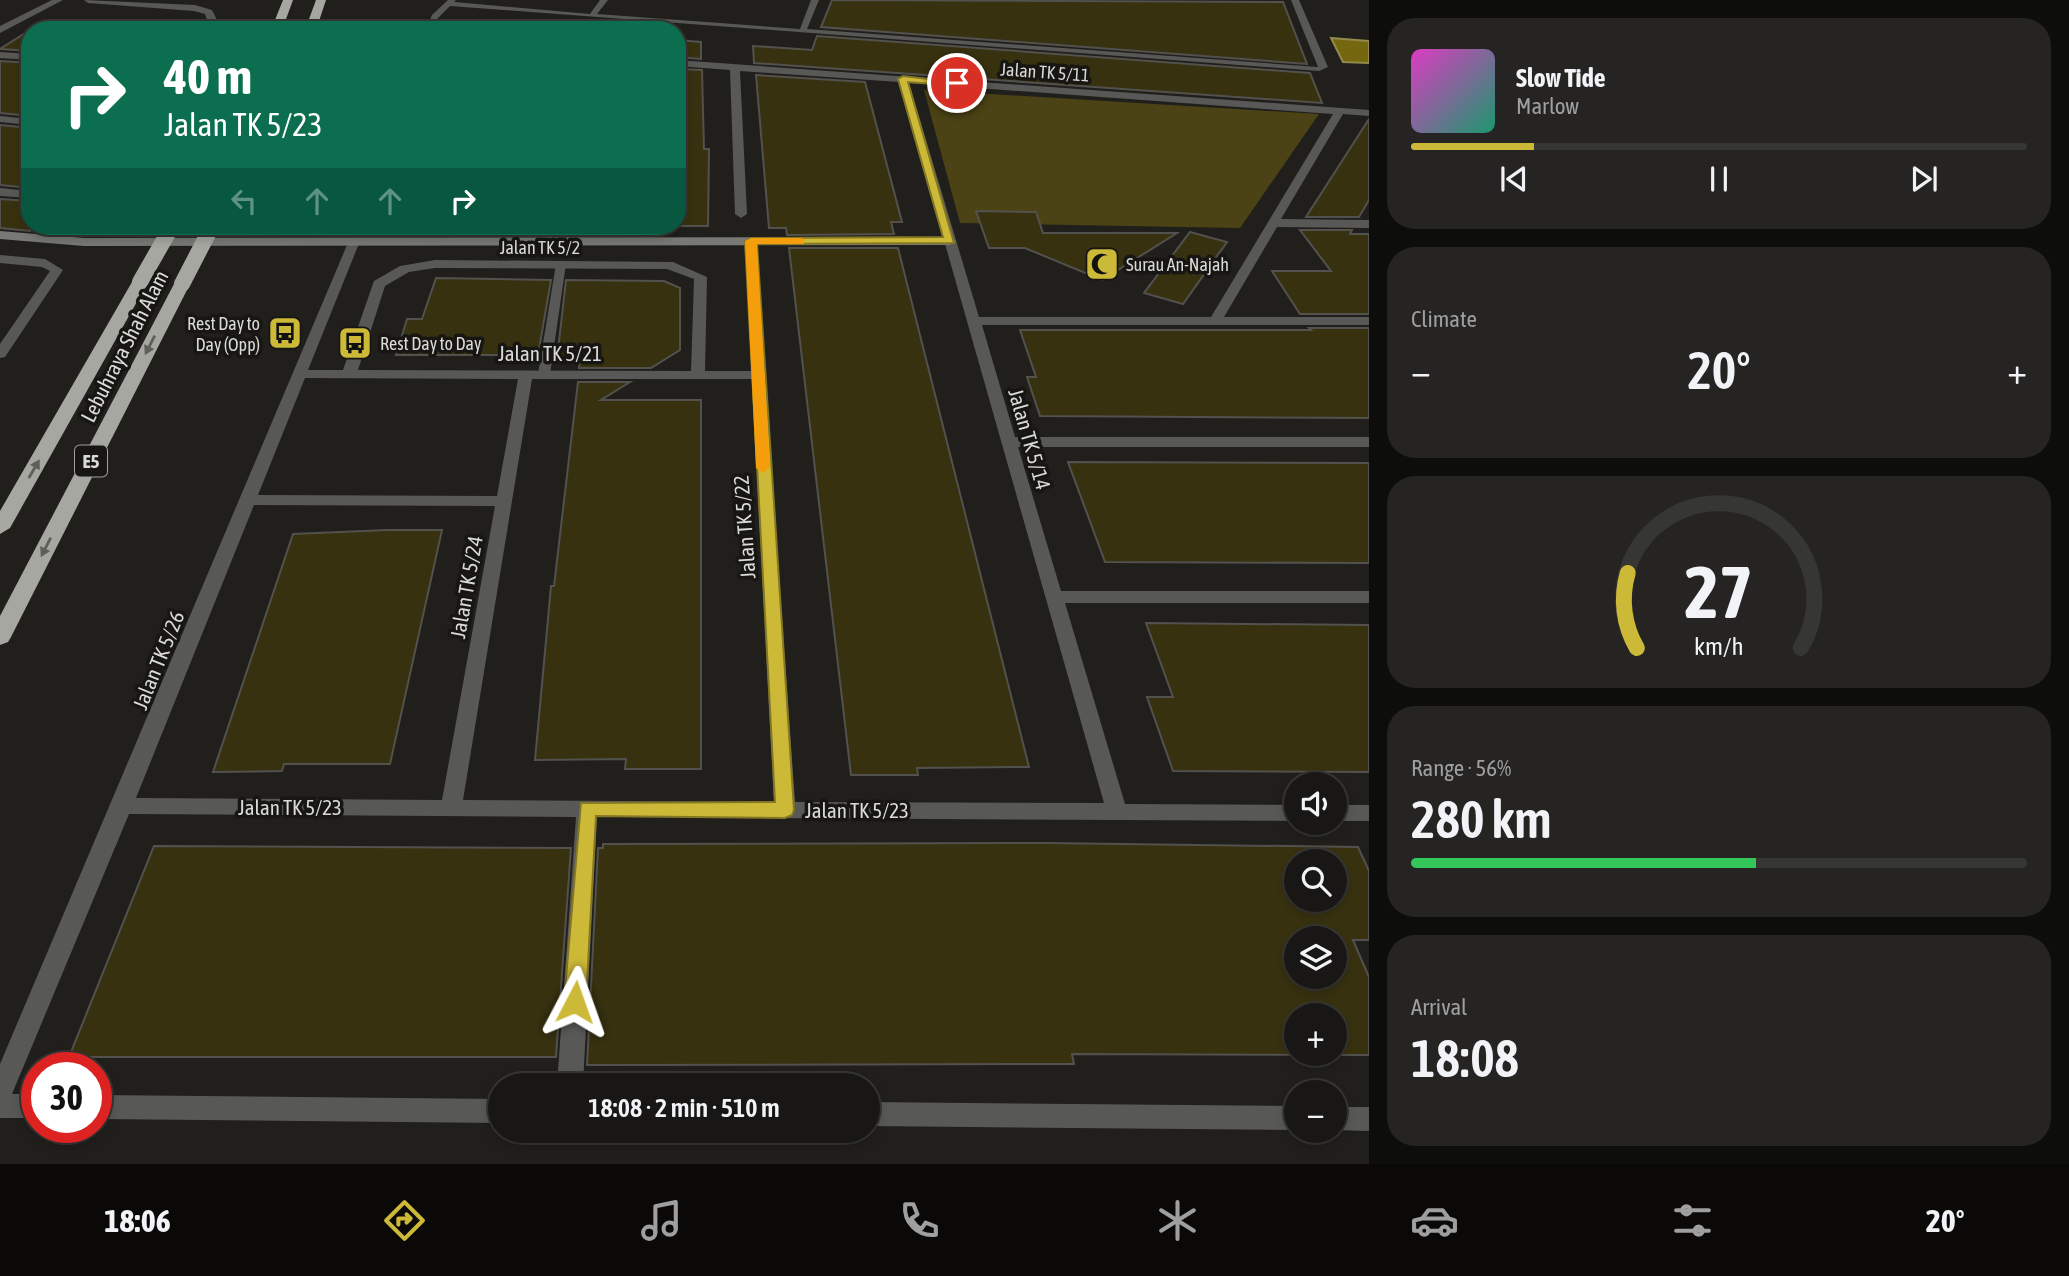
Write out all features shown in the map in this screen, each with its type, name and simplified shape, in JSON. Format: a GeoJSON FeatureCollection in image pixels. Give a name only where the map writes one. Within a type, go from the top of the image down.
{"type":"FeatureCollection","features":[{"type":"Feature","properties":{"kind":"highway"},"geometry":{"type":"LineString","coordinates":[[280,21],[288,0]]}},
{"type":"Feature","properties":{"kind":"highway"},"geometry":{"type":"LineString","coordinates":[[313,21],[321,0]]}},
{"type":"Feature","properties":{"kind":"highway","name":"Lebuhraya Shah Alam"},"geometry":{"type":"LineString","coordinates":[[0,528],[167,235]]}},
{"type":"Feature","properties":{"kind":"highway","name":"Lebuhraya Shah Alam"},"geometry":{"type":"LineString","coordinates":[[0,637],[207,235]]}},
{"type":"Feature","properties":{"kind":"street"},"geometry":{"type":"LineString","coordinates":[[0,30],[59,0]]}},
{"type":"Feature","properties":{"kind":"street"},"geometry":{"type":"LineString","coordinates":[[88,0],[195,8],[209,12],[211,21]]}},
{"type":"Feature","properties":{"kind":"street"},"geometry":{"type":"LineString","coordinates":[[0,55],[21,56]]}},
{"type":"Feature","properties":{"kind":"street","name":"Jalan TK 5/11"},"geometry":{"type":"LineString","coordinates":[[686,64],[1369,113]]}},
{"type":"Feature","properties":{"kind":"street"},"geometry":{"type":"LineString","coordinates":[[735,67],[741,214]]}},
{"type":"Feature","properties":{"kind":"street","name":"Jalan TK 5/14"},"geometry":{"type":"LineString","coordinates":[[903,79],[1117,812]]}},
{"type":"Feature","properties":{"kind":"street"},"geometry":{"type":"LineString","coordinates":[[1215,321],[1340,111]]}},
{"type":"Feature","properties":{"kind":"street"},"geometry":{"type":"LineString","coordinates":[[0,119],[21,121]]}},
{"type":"Feature","properties":{"kind":"street"},"geometry":{"type":"LineString","coordinates":[[0,192],[21,194]]}},
{"type":"Feature","properties":{"kind":"street"},"geometry":{"type":"LineString","coordinates":[[1273,223],[1369,224]]}},
{"type":"Feature","properties":{"kind":"street"},"geometry":{"type":"LineString","coordinates":[[0,235],[84,242],[950,241]]}},
{"type":"Feature","properties":{"kind":"street"},"geometry":{"type":"LineString","coordinates":[[545,241],[546,235]]}},
{"type":"Feature","properties":{"kind":"street","name":"Jalan TK 5/26"},"geometry":{"type":"LineString","coordinates":[[0,1093],[122,806],[354,241]]}},
{"type":"Feature","properties":{"kind":"street","name":"Jalan TK 5/22"},"geometry":{"type":"LineString","coordinates":[[751,241],[785,810]]}},
{"type":"Feature","properties":{"kind":"street"},"geometry":{"type":"LineString","coordinates":[[0,259],[45,263],[57,270],[0,354]]}},
{"type":"Feature","properties":{"kind":"street","name":"Jalan TK 5/2"},"geometry":{"type":"LineString","coordinates":[[349,374],[379,284],[390,274],[411,267],[435,264],[561,264],[668,265],[701,277],[698,375]]}},
{"type":"Feature","properties":{"kind":"street"},"geometry":{"type":"LineString","coordinates":[[973,321],[1369,321]]}},
{"type":"Feature","properties":{"kind":"street","name":"Jalan TK 5/21"},"geometry":{"type":"LineString","coordinates":[[301,374],[757,375]]}},
{"type":"Feature","properties":{"kind":"street","name":"Jalan TK 5/24"},"geometry":{"type":"LineString","coordinates":[[451,808],[504,501],[535,374]]}},
{"type":"Feature","properties":{"kind":"street"},"geometry":{"type":"LineString","coordinates":[[1009,442],[1369,442]]}},
{"type":"Feature","properties":{"kind":"street"},"geometry":{"type":"LineString","coordinates":[[249,500],[504,501]]}},
{"type":"Feature","properties":{"kind":"street"},"geometry":{"type":"LineString","coordinates":[[1055,597],[1369,597]]}},
{"type":"Feature","properties":{"kind":"street","name":"Jalan TK 5/23"},"geometry":{"type":"LineString","coordinates":[[122,806],[1284,813]]}},
{"type":"Feature","properties":{"kind":"street"},"geometry":{"type":"LineString","coordinates":[[571,1073],[587,809]]}},
{"type":"Feature","properties":{"kind":"street"},"geometry":{"type":"LineString","coordinates":[[1347,813],[1369,813]]}},
{"type":"Feature","properties":{"kind":"street"},"geometry":{"type":"LineString","coordinates":[[0,1106],[21,1106]]}},
{"type":"Feature","properties":{"kind":"street"},"geometry":{"type":"LineString","coordinates":[[112,1107],[488,1111]]}},
{"type":"Feature","properties":{"kind":"street"},"geometry":{"type":"LineString","coordinates":[[880,1114],[1284,1118]]}},
{"type":"Feature","properties":{"kind":"street"},"geometry":{"type":"LineString","coordinates":[[1347,1119],[1369,1119]]}},
{"type":"Feature","properties":{"kind":"lane"},"geometry":{"type":"LineString","coordinates":[[592,16],[604,0]]}},
{"type":"Feature","properties":{"kind":"lane"},"geometry":{"type":"LineString","coordinates":[[802,32],[815,0]]}},
{"type":"Feature","properties":{"kind":"lane"},"geometry":{"type":"LineString","coordinates":[[686,23],[1319,69],[1324,67],[1294,0]]}},
{"type":"Feature","properties":{"kind":"lane"},"geometry":{"type":"LineString","coordinates":[[433,21],[450,2],[658,21]]}},
{"type":"Feature","properties":{"kind":"lane"},"geometry":{"type":"LineString","coordinates":[[535,374],[561,264]]}},
{"type":"Feature","properties":{"kind":"shaded area"},"geometry":{"type":"Polygon","coordinates":[[[1331,38],[1369,41],[1369,63],[1343,62],[1331,38]]]}},
{"type":"Feature","properties":{"kind":"shaded area"},"geometry":{"type":"Polygon","coordinates":[[[924,90],[1319,114],[1240,228],[960,223],[924,90]]]}},
{"type":"Feature","properties":{"kind":"building"},"geometry":{"type":"Polygon","coordinates":[[[832,0],[1283,2],[1307,64],[821,27],[832,0]]]}},
{"type":"Feature","properties":{"kind":"building"},"geometry":{"type":"Polygon","coordinates":[[[21,36],[21,50],[0,49],[21,36]]]}},
{"type":"Feature","properties":{"kind":"building"},"geometry":{"type":"Polygon","coordinates":[[[817,36],[1310,73],[1322,103],[754,63],[753,46],[812,50],[817,36]]]}},
{"type":"Feature","properties":{"kind":"building"},"geometry":{"type":"Polygon","coordinates":[[[686,41],[701,42],[701,59],[686,58],[686,41]]]}},
{"type":"Feature","properties":{"kind":"building"},"geometry":{"type":"Polygon","coordinates":[[[0,61],[21,62],[21,115],[0,113],[0,61]]]}},
{"type":"Feature","properties":{"kind":"building"},"geometry":{"type":"Polygon","coordinates":[[[686,69],[702,70],[704,149],[709,149],[708,226],[686,226],[686,69]]]}},
{"type":"Feature","properties":{"kind":"building"},"geometry":{"type":"Polygon","coordinates":[[[756,75],[865,82],[902,222],[891,222],[894,234],[787,235],[786,228],[769,228],[756,75]]]}},
{"type":"Feature","properties":{"kind":"building"},"geometry":{"type":"Polygon","coordinates":[[[1369,119],[1369,200],[1359,217],[1306,217],[1369,119]]]}},
{"type":"Feature","properties":{"kind":"building"},"geometry":{"type":"Polygon","coordinates":[[[0,125],[21,127],[21,187],[0,185],[0,125]]]}},
{"type":"Feature","properties":{"kind":"building"},"geometry":{"type":"Polygon","coordinates":[[[0,199],[21,200],[21,230],[0,228],[0,199]]]}},
{"type":"Feature","properties":{"kind":"building"},"geometry":{"type":"Polygon","coordinates":[[[976,211],[1036,212],[1043,233],[1177,233],[1102,280],[1025,248],[989,248],[976,211]]]}},
{"type":"Feature","properties":{"kind":"building"},"geometry":{"type":"Polygon","coordinates":[[[1300,230],[1352,230],[1350,234],[1369,234],[1369,314],[1300,314],[1272,271],[1331,271],[1300,230]]]}},
{"type":"Feature","properties":{"kind":"building"},"geometry":{"type":"Polygon","coordinates":[[[1190,232],[1227,242],[1183,304],[1144,293],[1190,232]]]}},
{"type":"Feature","properties":{"kind":"building"},"geometry":{"type":"Polygon","coordinates":[[[789,248],[898,248],[1029,767],[917,768],[918,775],[851,775],[789,248]]]}},
{"type":"Feature","properties":{"kind":"building"},"geometry":{"type":"Polygon","coordinates":[[[436,278],[551,280],[538,355],[396,355],[407,319],[422,319],[436,278]]]}},
{"type":"Feature","properties":{"kind":"building"},"geometry":{"type":"Polygon","coordinates":[[[566,280],[664,281],[680,288],[680,350],[651,368],[579,368],[580,359],[557,359],[566,280]]]}},
{"type":"Feature","properties":{"kind":"building"},"geometry":{"type":"Polygon","coordinates":[[[1309,328],[1369,328],[1369,418],[1040,416],[1027,377],[1036,377],[1020,330],[1311,330],[1309,328]]]}},
{"type":"Feature","properties":{"kind":"building"},"geometry":{"type":"Polygon","coordinates":[[[578,382],[630,382],[601,400],[701,400],[701,769],[625,769],[626,759],[535,760],[551,586],[554,586],[578,382]]]}},
{"type":"Feature","properties":{"kind":"building"},"geometry":{"type":"Polygon","coordinates":[[[1068,462],[1369,463],[1369,563],[1105,562],[1068,462]]]}},
{"type":"Feature","properties":{"kind":"building"},"geometry":{"type":"Polygon","coordinates":[[[442,530],[390,764],[284,764],[282,771],[213,772],[293,534],[442,530]]]}},
{"type":"Feature","properties":{"kind":"building"},"geometry":{"type":"Polygon","coordinates":[[[1146,623],[1369,625],[1369,772],[1173,771],[1147,697],[1173,697],[1146,623]]]}},
{"type":"Feature","properties":{"kind":"building"},"geometry":{"type":"Polygon","coordinates":[[[1047,843],[1358,847],[1369,871],[1369,940],[1353,940],[1369,977],[1369,1055],[1347,1055],[1347,1003],[1284,1003],[1284,1055],[1072,1054],[1074,1064],[587,1065],[598,848],[603,848],[603,844],[1047,843]]]}},
{"type":"Feature","properties":{"kind":"building"},"geometry":{"type":"Polygon","coordinates":[[[154,846],[571,848],[556,1057],[112,1057],[112,1052],[71,1052],[154,846]]]}},
{"type":"Feature","properties":{"kind":"slow traffic"},"geometry":{"type":"LineString","coordinates":[[763,468],[751,241],[800,241]]}},
{"type":"Feature","properties":{"kind":"place","name":"Surau An-Najah"},"geometry":{"type":"Point","coordinates":[1102,264]}},
{"type":"Feature","properties":{"kind":"place","name":"Rest Day to Day (Opp)"},"geometry":{"type":"Point","coordinates":[285,333]}},
{"type":"Feature","properties":{"kind":"place","name":"Rest Day to Day"},"geometry":{"type":"Point","coordinates":[355,343]}},
{"type":"Feature","properties":{"kind":"route"},"geometry":{"type":"LineString","coordinates":[[575,1002],[587,809],[785,810],[751,241],[950,241],[903,79],[957,83]]}}]}
